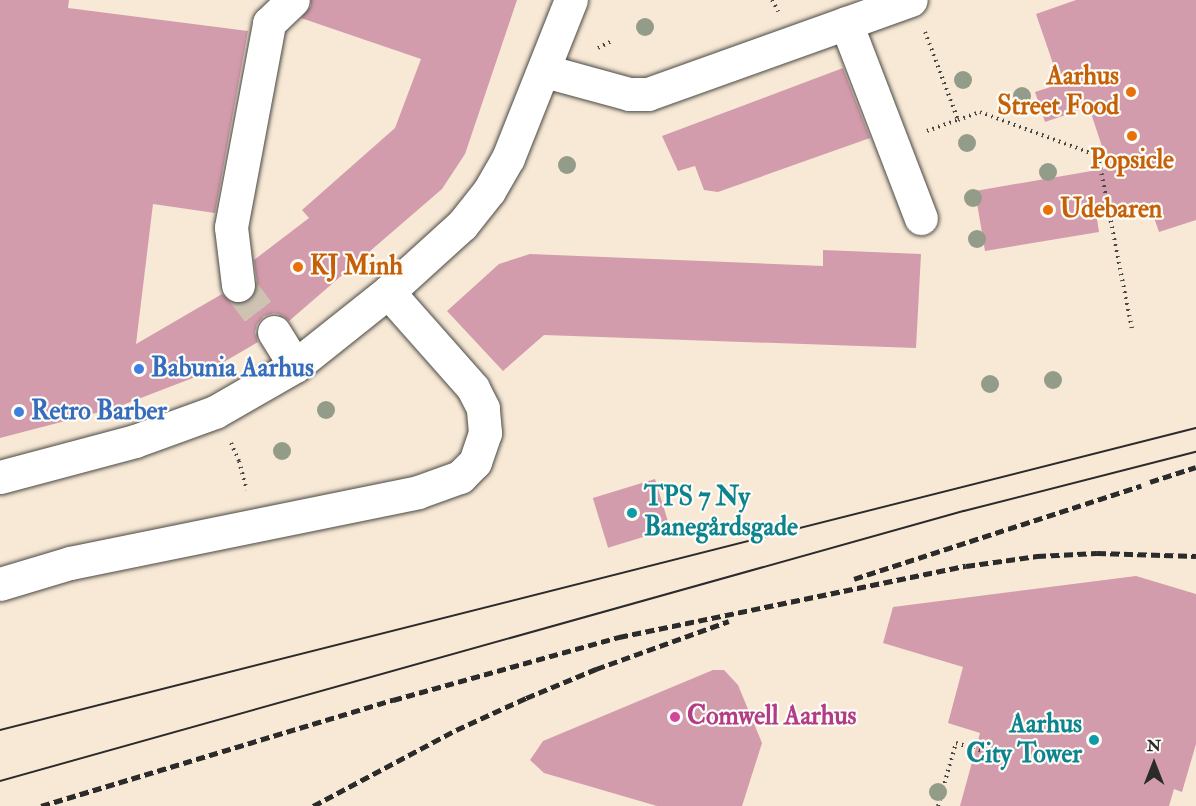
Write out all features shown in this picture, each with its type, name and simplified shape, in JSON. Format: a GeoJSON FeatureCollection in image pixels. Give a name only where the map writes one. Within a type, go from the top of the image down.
{"type":"FeatureCollection","features":[{"type":"Feature","properties":{"kind":"street"},"geometry":{"type":"LineString","coordinates":[[238,285],[231,227],[268,23],[293,0]]}},
{"type":"Feature","properties":{"kind":"street"},"geometry":{"type":"LineString","coordinates":[[0,477],[175,428],[224,407],[295,366],[388,292],[462,225],[489,191],[508,158],[545,71],[571,0]]}},
{"type":"Feature","properties":{"kind":"street"},"geometry":{"type":"LineString","coordinates":[[545,71],[629,94],[648,94],[846,23],[917,13]]}},
{"type":"Feature","properties":{"kind":"street"},"geometry":{"type":"LineString","coordinates":[[846,23],[921,218]]}},
{"type":"Feature","properties":{"kind":"street"},"geometry":{"type":"LineString","coordinates":[[0,584],[70,563],[418,492],[460,477],[475,462],[485,433],[483,408],[473,388],[388,292]]}},
{"type":"Feature","properties":{"kind":"street"},"geometry":{"type":"LineString","coordinates":[[274,332],[295,366]]}},
{"type":"Feature","properties":{"kind":"path"},"geometry":{"type":"LineString","coordinates":[[772,0],[778,11]]}},
{"type":"Feature","properties":{"kind":"path"},"geometry":{"type":"LineString","coordinates":[[917,13],[958,120],[980,112],[1098,156],[1114,156]]}},
{"type":"Feature","properties":{"kind":"path"},"geometry":{"type":"LineString","coordinates":[[1098,156],[1132,330]]}},
{"type":"Feature","properties":{"kind":"path"},"geometry":{"type":"LineString","coordinates":[[239,461],[246,484]]}},
{"type":"Feature","properties":{"kind":"path"},"geometry":{"type":"LineString","coordinates":[[938,806],[956,743],[988,753]]}},
{"type":"Feature","properties":{"kind":"building"},"geometry":{"type":"Polygon","coordinates":[[[0,0],[69,0],[68,8],[248,31],[215,213],[153,204],[136,344],[222,294],[231,302],[241,303],[250,300],[257,283],[254,260],[309,218],[302,210],[395,128],[421,59],[301,18],[311,6],[311,0],[517,0],[465,154],[442,189],[289,321],[282,315],[274,313],[264,316],[257,324],[255,332],[258,342],[203,374],[115,408],[0,438],[0,0]]]}},
{"type":"Feature","properties":{"kind":"building"},"geometry":{"type":"Polygon","coordinates":[[[1076,0],[1196,0],[1196,220],[1159,232],[1149,203],[1097,219],[1099,232],[985,251],[975,191],[1109,168],[1089,107],[1045,122],[1035,92],[1060,84],[1036,14],[1076,0]]]}},
{"type":"Feature","properties":{"kind":"building"},"geometry":{"type":"Polygon","coordinates":[[[843,68],[870,138],[718,192],[704,190],[695,166],[678,171],[662,136],[843,68]]]}},
{"type":"Feature","properties":{"kind":"building"},"geometry":{"type":"Polygon","coordinates":[[[823,250],[921,254],[916,348],[544,335],[503,371],[447,311],[499,264],[530,254],[823,266],[823,250]]]}},
{"type":"Feature","properties":{"kind":"building","name":"TPS 7 Ny Banegårdsgade"},"geometry":{"type":"Polygon","coordinates":[[[655,479],[670,529],[608,548],[593,498],[655,479]]]}},
{"type":"Feature","properties":{"kind":"building"},"geometry":{"type":"Polygon","coordinates":[[[1136,576],[1196,594],[1196,744],[1182,792],[1174,789],[1169,806],[960,806],[980,733],[948,723],[963,667],[883,643],[893,607],[1136,576]]]}},
{"type":"Feature","properties":{"kind":"building","name":"Comwell Aarhus"},"geometry":{"type":"Polygon","coordinates":[[[713,670],[724,670],[738,685],[762,743],[742,806],[657,806],[544,773],[530,760],[543,741],[713,670]]]}},
{"type":"Feature","properties":{"kind":"tunnel"},"geometry":{"type":"LineString","coordinates":[[238,285],[274,332]]}},
{"type":"Feature","properties":{"kind":"tram line"},"geometry":{"type":"LineString","coordinates":[[0,730],[1196,428]]}},
{"type":"Feature","properties":{"kind":"tram line"},"geometry":{"type":"LineString","coordinates":[[0,781],[964,511],[1196,452]]}},
{"type":"Feature","properties":{"kind":"railway"},"geometry":{"type":"LineString","coordinates":[[1150,482],[1196,467]]}},
{"type":"Feature","properties":{"kind":"railway"},"geometry":{"type":"LineString","coordinates":[[854,579],[1141,486]]}},
{"type":"Feature","properties":{"kind":"railway"},"geometry":{"type":"LineString","coordinates":[[41,806],[393,700],[619,637],[966,566],[1037,556],[1097,553],[1196,556]]}},
{"type":"Feature","properties":{"kind":"railway"},"geometry":{"type":"LineString","coordinates":[[313,806],[456,730],[526,698],[596,669],[729,621]]}},
{"type":"Feature","properties":{"kind":"place","name":"Aarhus Street Food"},"geometry":{"type":"Point","coordinates":[1131,92]}},
{"type":"Feature","properties":{"kind":"place","name":"Popsicle"},"geometry":{"type":"Point","coordinates":[1132,136]}},
{"type":"Feature","properties":{"kind":"place","name":"Udebaren"},"geometry":{"type":"Point","coordinates":[1048,210]}},
{"type":"Feature","properties":{"kind":"place","name":"KJ Minh"},"geometry":{"type":"Point","coordinates":[298,267]}},
{"type":"Feature","properties":{"kind":"place","name":"Babunia Aarhus"},"geometry":{"type":"Point","coordinates":[139,369]}},
{"type":"Feature","properties":{"kind":"place","name":"Retro Barber"},"geometry":{"type":"Point","coordinates":[19,412]}},
{"type":"Feature","properties":{"kind":"place","name":"TPS 7 Ny Banegårdsgade"},"geometry":{"type":"Point","coordinates":[632,513]}},
{"type":"Feature","properties":{"kind":"place","name":"Comwell Aarhus"},"geometry":{"type":"Point","coordinates":[675,717]}},
{"type":"Feature","properties":{"kind":"place","name":"Aarhus City Tower"},"geometry":{"type":"Point","coordinates":[1094,740]}}]}
